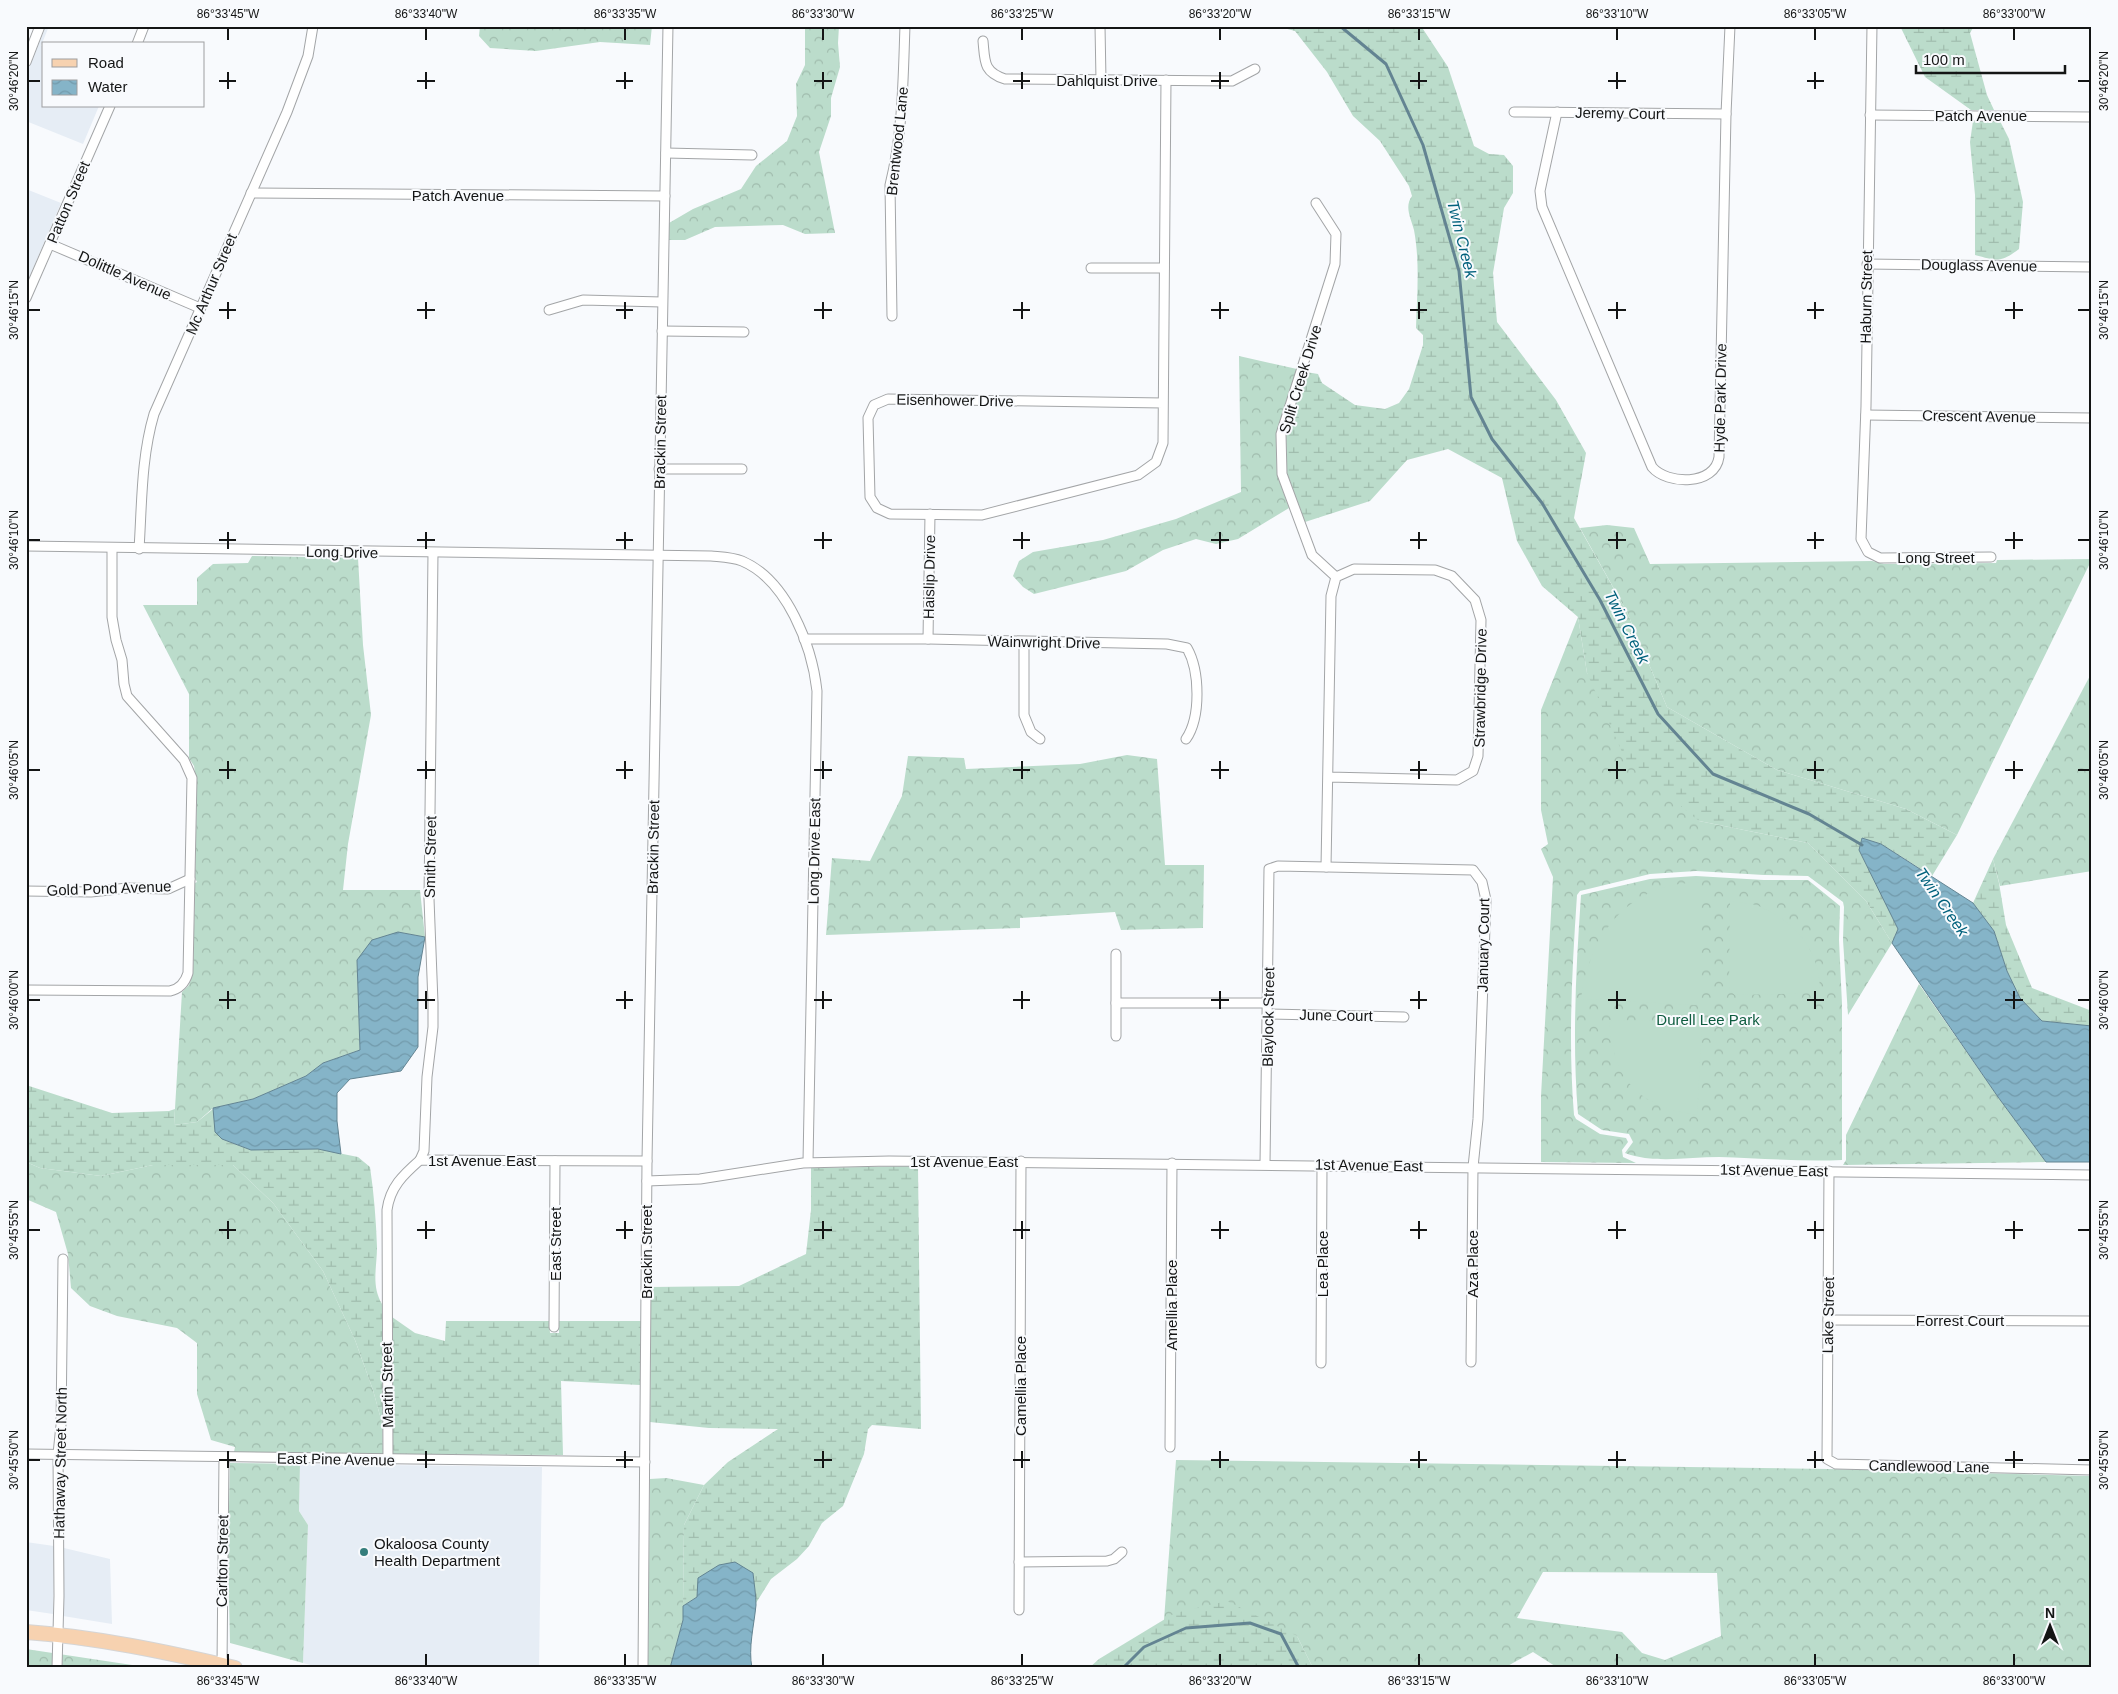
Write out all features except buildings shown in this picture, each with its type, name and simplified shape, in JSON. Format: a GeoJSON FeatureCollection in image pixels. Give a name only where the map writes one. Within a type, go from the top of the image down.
{"type":"FeatureCollection","features":[{"type":"Feature","properties":{"kind":"main road"},"geometry":{"type":"LineString","coordinates":[[26,1632],[57,1634],[228,1666]]}},
{"type":"Feature","properties":{"kind":"street"},"geometry":{"type":"LineString","coordinates":[[26,62],[40,26]]}},
{"type":"Feature","properties":{"kind":"street"},"geometry":{"type":"LineString","coordinates":[[138,42],[144,26]]}},
{"type":"Feature","properties":{"kind":"street","name":"Mc Arthur Street"},"geometry":{"type":"LineString","coordinates":[[139,549],[143,462],[148,433],[162,394],[287,112],[308,56],[313,26]]}},
{"type":"Feature","properties":{"kind":"street","name":"Brackin Street"},"geometry":{"type":"LineString","coordinates":[[643,1668],[647,1162],[668,26]]}},
{"type":"Feature","properties":{"kind":"street","name":"Brentwood Lane"},"geometry":{"type":"LineString","coordinates":[[892,316],[890,185],[895,165],[902,114],[905,26]]}},
{"type":"Feature","properties":{"kind":"street"},"geometry":{"type":"LineString","coordinates":[[1100,26],[1101,80]]}},
{"type":"Feature","properties":{"kind":"street","name":"Hyde Park Drive"},"geometry":{"type":"LineString","coordinates":[[1556,112],[1540,191],[1542,207],[1652,467],[1662,476],[1699,478],[1710,474],[1715,468],[1719,457],[1726,114],[1730,26]]}},
{"type":"Feature","properties":{"kind":"street","name":"Haburn Street"},"geometry":{"type":"LineString","coordinates":[[1872,26],[1866,415],[1862,539],[1868,552],[1880,558]]}},
{"type":"Feature","properties":{"kind":"street","name":"Dahlquist Drive"},"geometry":{"type":"LineString","coordinates":[[983,41],[986,65],[994,76],[1005,79],[1232,81],[1255,69]]}},
{"type":"Feature","properties":{"kind":"street","name":"Eisenhower Drive"},"geometry":{"type":"LineString","coordinates":[[1163,403],[888,399],[874,405],[868,418],[870,497],[877,508],[890,514],[982,515],[1138,475],[1156,462],[1162,443],[1163,403],[1166,80]]}},
{"type":"Feature","properties":{"kind":"street","name":"Patton Street"},"geometry":{"type":"LineString","coordinates":[[26,298],[109,108]]}},
{"type":"Feature","properties":{"kind":"street","name":"Jeremy Court"},"geometry":{"type":"LineString","coordinates":[[1514,112],[1726,114]]}},
{"type":"Feature","properties":{"kind":"street","name":"Patch Avenue"},"geometry":{"type":"LineString","coordinates":[[1870,115],[2092,116]]}},
{"type":"Feature","properties":{"kind":"street"},"geometry":{"type":"LineString","coordinates":[[666,153],[752,155]]}},
{"type":"Feature","properties":{"kind":"street","name":"Patch Avenue"},"geometry":{"type":"LineString","coordinates":[[251,193],[665,196]]}},
{"type":"Feature","properties":{"kind":"street","name":"Split Creek Drive"},"geometry":{"type":"LineString","coordinates":[[1316,203],[1336,234],[1335,264],[1281,434],[1282,474],[1312,556],[1336,577]]}},
{"type":"Feature","properties":{"kind":"street","name":"Dolittle Avenue"},"geometry":{"type":"LineString","coordinates":[[50,244],[200,308]]}},
{"type":"Feature","properties":{"kind":"street","name":"Douglass Avenue"},"geometry":{"type":"LineString","coordinates":[[1867,264],[2092,266]]}},
{"type":"Feature","properties":{"kind":"street"},"geometry":{"type":"LineString","coordinates":[[1091,268],[1164,268]]}},
{"type":"Feature","properties":{"kind":"street"},"geometry":{"type":"LineString","coordinates":[[549,310],[584,300],[662,302]]}},
{"type":"Feature","properties":{"kind":"street"},"geometry":{"type":"LineString","coordinates":[[662,331],[744,332]]}},
{"type":"Feature","properties":{"kind":"street","name":"Crescent Avenue"},"geometry":{"type":"LineString","coordinates":[[1866,415],[2092,418]]}},
{"type":"Feature","properties":{"kind":"street"},"geometry":{"type":"LineString","coordinates":[[659,469],[742,469]]}},
{"type":"Feature","properties":{"kind":"street","name":"Haislip Drive"},"geometry":{"type":"LineString","coordinates":[[928,639],[930,514]]}},
{"type":"Feature","properties":{"kind":"street","name":"Long Drive"},"geometry":{"type":"LineString","coordinates":[[26,546],[658,556]]}},
{"type":"Feature","properties":{"kind":"street"},"geometry":{"type":"LineString","coordinates":[[26,990],[175,990],[185,982],[188,973],[192,778],[184,760],[127,696],[122,660],[112,617],[112,548]]}},
{"type":"Feature","properties":{"kind":"street","name":"Smith Street"},"geometry":{"type":"LineString","coordinates":[[420,1160],[424,1151],[427,1077],[433,1027],[429,899],[433,553]]}},
{"type":"Feature","properties":{"kind":"street","name":"Long Drive East"},"geometry":{"type":"LineString","coordinates":[[658,556],[724,557],[742,561],[753,567],[768,580],[786,604],[804,639],[816,681],[808,1162]]}},
{"type":"Feature","properties":{"kind":"street","name":"Long Street"},"geometry":{"type":"LineString","coordinates":[[1880,558],[1992,557]]}},
{"type":"Feature","properties":{"kind":"street","name":"Strawbridge Drive"},"geometry":{"type":"LineString","coordinates":[[1328,777],[1457,780],[1473,771],[1478,756],[1482,620],[1475,600],[1452,576],[1435,570],[1354,569],[1336,577]]}},
{"type":"Feature","properties":{"kind":"street"},"geometry":{"type":"LineString","coordinates":[[1326,867],[1331,596],[1336,577]]}},
{"type":"Feature","properties":{"kind":"street","name":"Wainwright Drive"},"geometry":{"type":"LineString","coordinates":[[804,639],[928,639],[1167,644],[1187,648],[1194,661],[1196,715],[1192,729],[1186,739]]}},
{"type":"Feature","properties":{"kind":"street"},"geometry":{"type":"LineString","coordinates":[[1024,642],[1024,715],[1031,732],[1040,739]]}},
{"type":"Feature","properties":{"kind":"street","name":"January Court"},"geometry":{"type":"LineString","coordinates":[[1269,869],[1278,866],[1473,870],[1482,882],[1486,900],[1478,1119],[1473,1167]]}},
{"type":"Feature","properties":{"kind":"street","name":"Blaylock Street"},"geometry":{"type":"LineString","coordinates":[[1265,1164],[1269,869]]}},
{"type":"Feature","properties":{"kind":"street","name":"Gold Pond Avenue"},"geometry":{"type":"LineString","coordinates":[[26,891],[92,892],[127,888],[168,889],[190,880]]}},
{"type":"Feature","properties":{"kind":"street"},"geometry":{"type":"LineString","coordinates":[[1116,954],[1116,1036]]}},
{"type":"Feature","properties":{"kind":"street"},"geometry":{"type":"LineString","coordinates":[[1116,1003],[1268,1003]]}},
{"type":"Feature","properties":{"kind":"street","name":"June Court"},"geometry":{"type":"LineString","coordinates":[[1268,1014],[1404,1016]]}},
{"type":"Feature","properties":{"kind":"street","name":"1st Avenue East"},"geometry":{"type":"LineString","coordinates":[[387,1310],[387,1204],[396,1183],[420,1160],[647,1162]]}},
{"type":"Feature","properties":{"kind":"street","name":"East Street"},"geometry":{"type":"LineString","coordinates":[[554,1327],[555,1161]]}},
{"type":"Feature","properties":{"kind":"street","name":"1st Avenue East"},"geometry":{"type":"LineString","coordinates":[[647,1180],[700,1179],[808,1162],[1265,1164],[2092,1175]]}},
{"type":"Feature","properties":{"kind":"street","name":"Camellia Place"},"geometry":{"type":"LineString","coordinates":[[1019,1610],[1021,1162]]}},
{"type":"Feature","properties":{"kind":"street","name":"Amellia Place"},"geometry":{"type":"LineString","coordinates":[[1170,1447],[1172,1164]]}},
{"type":"Feature","properties":{"kind":"street","name":"Lea Place"},"geometry":{"type":"LineString","coordinates":[[1321,1363],[1322,1165]]}},
{"type":"Feature","properties":{"kind":"street","name":"Aza Place"},"geometry":{"type":"LineString","coordinates":[[1472,1362],[1473,1167]]}},
{"type":"Feature","properties":{"kind":"street","name":"Lake Street"},"geometry":{"type":"LineString","coordinates":[[1827,1458],[1829,1171]]}},
{"type":"Feature","properties":{"kind":"street","name":"Hathaway Street North"},"geometry":{"type":"LineString","coordinates":[[57,1668],[59,1596],[58,1454],[61,1425],[63,1259]]}},
{"type":"Feature","properties":{"kind":"street","name":"Martin Street"},"geometry":{"type":"LineString","coordinates":[[387,1310],[388,1460]]}},
{"type":"Feature","properties":{"kind":"street","name":"Forrest Court"},"geometry":{"type":"LineString","coordinates":[[1828,1320],[2092,1321]]}},
{"type":"Feature","properties":{"kind":"street","name":"East Pine Avenue"},"geometry":{"type":"LineString","coordinates":[[26,1454],[645,1462]]}},
{"type":"Feature","properties":{"kind":"street","name":"Carlton Street"},"geometry":{"type":"LineString","coordinates":[[224,1457],[228,1666]]}},
{"type":"Feature","properties":{"kind":"street","name":"Candlewood Lane"},"geometry":{"type":"LineString","coordinates":[[1827,1458],[1836,1464],[2092,1470]]}},
{"type":"Feature","properties":{"kind":"street"},"geometry":{"type":"LineString","coordinates":[[1019,1562],[1107,1562],[1122,1552]]}},
{"type":"Feature","properties":{"kind":"shaded area"},"geometry":{"type":"Polygon","coordinates":[[[46,26],[49,26],[41,46],[42,108],[98,108],[83,144],[26,121],[26,75],[46,26]]]}},
{"type":"Feature","properties":{"kind":"shaded area"},"geometry":{"type":"Polygon","coordinates":[[[26,189],[61,203],[26,285],[26,189]]]}},
{"type":"Feature","properties":{"kind":"shaded area"},"geometry":{"type":"Polygon","coordinates":[[[300,1464],[542,1467],[539,1668],[322,1668],[303,1663],[308,1525],[299,1511],[300,1464]]]}},
{"type":"Feature","properties":{"kind":"shaded area"},"geometry":{"type":"Polygon","coordinates":[[[26,1542],[54,1546],[53,1614],[26,1610],[26,1542]]]}},
{"type":"Feature","properties":{"kind":"shaded area"},"geometry":{"type":"Polygon","coordinates":[[[64,1548],[110,1559],[112,1624],[63,1616],[64,1548]]]}},
{"type":"Feature","properties":{"kind":"green space"},"geometry":{"type":"Polygon","coordinates":[[[480,26],[652,26],[650,45],[600,42],[536,51],[490,48],[479,36],[480,26]]]}},
{"type":"Feature","properties":{"kind":"green space"},"geometry":{"type":"Polygon","coordinates":[[[805,26],[839,26],[840,67],[831,98],[831,116],[819,152],[835,233],[805,234],[783,225],[715,227],[685,240],[669,240],[669,223],[693,209],[741,189],[756,166],[787,141],[797,116],[796,84],[805,65],[805,26]]]}},
{"type":"Feature","properties":{"kind":"green space"},"geometry":{"type":"Polygon","coordinates":[[[1276,26],[1421,26],[1448,67],[1474,146],[1489,154],[1504,155],[1513,166],[1513,193],[1504,208],[1493,273],[1497,322],[1556,400],[1586,453],[1574,518],[1627,612],[1667,707],[1777,770],[1906,809],[1957,835],[1932,876],[1881,844],[1862,838],[1859,850],[1898,929],[1892,943],[1866,901],[1808,843],[1699,821],[1626,761],[1587,673],[1578,617],[1542,586],[1517,541],[1502,478],[1448,449],[1407,460],[1370,501],[1305,522],[1287,473],[1286,435],[1306,372],[1318,374],[1322,383],[1355,405],[1385,409],[1399,403],[1409,389],[1423,345],[1423,335],[1416,328],[1417,254],[1414,230],[1408,208],[1412,196],[1409,186],[1380,141],[1353,116],[1327,72],[1295,31],[1276,26]]]}},
{"type":"Feature","properties":{"kind":"green space"},"geometry":{"type":"Polygon","coordinates":[[[1900,26],[1974,26],[1970,33],[1987,95],[1994,110],[1971,110],[1925,77],[1900,26]]]}},
{"type":"Feature","properties":{"kind":"green space"},"geometry":{"type":"Polygon","coordinates":[[[1973,121],[2000,121],[2009,139],[2023,202],[2019,249],[1999,260],[1975,255],[1975,195],[1970,142],[1973,121]]]}},
{"type":"Feature","properties":{"kind":"green space"},"geometry":{"type":"Polygon","coordinates":[[[1239,356],[1297,369],[1276,434],[1277,474],[1289,508],[1238,539],[1216,544],[1196,539],[1163,550],[1126,571],[1034,594],[1023,587],[1013,576],[1019,561],[1033,552],[1103,540],[1176,519],[1241,492],[1239,356]]]}},
{"type":"Feature","properties":{"kind":"green space"},"geometry":{"type":"Polygon","coordinates":[[[1607,525],[1634,528],[1650,564],[1872,561],[1884,564],[1996,563],[1997,560],[2092,559],[1957,835],[1906,809],[1777,770],[1667,707],[1627,612],[1580,528],[1607,525]]]}},
{"type":"Feature","properties":{"kind":"green space"},"geometry":{"type":"Polygon","coordinates":[[[252,556],[358,558],[363,645],[371,715],[348,844],[343,890],[420,890],[425,937],[398,932],[357,960],[360,1050],[323,1063],[306,1076],[253,1099],[213,1108],[197,1122],[174,1125],[182,992],[189,985],[193,973],[195,883],[197,882],[195,878],[197,786],[194,766],[189,758],[189,694],[143,605],[197,605],[197,578],[213,564],[248,563],[252,556]]]}},
{"type":"Feature","properties":{"kind":"green space"},"geometry":{"type":"Polygon","coordinates":[[[1578,617],[1587,673],[1699,821],[1808,843],[1866,901],[1892,943],[1848,1015],[1843,940],[1843,902],[1808,876],[1696,871],[1650,874],[1580,891],[1577,895],[1571,1005],[1574,1115],[1576,1119],[1600,1134],[1626,1138],[1628,1142],[1622,1150],[1623,1157],[1636,1163],[1541,1162],[1541,1096],[1553,877],[1541,849],[1548,844],[1541,810],[1541,710],[1578,617]]]}},
{"type":"Feature","properties":{"kind":"green space"},"geometry":{"type":"Polygon","coordinates":[[[2092,672],[2092,871],[2000,886],[1993,859],[2092,672]]]}},
{"type":"Feature","properties":{"kind":"green space"},"geometry":{"type":"Polygon","coordinates":[[[1127,755],[1157,759],[1165,865],[1204,865],[1203,928],[1121,930],[1115,912],[1020,918],[1020,928],[826,935],[832,858],[870,861],[902,796],[908,756],[964,758],[966,769],[1080,764],[1127,755]]]}},
{"type":"Feature","properties":{"kind":"green space"},"geometry":{"type":"Polygon","coordinates":[[[1993,859],[2006,925],[2032,988],[2092,1011],[2092,1026],[2042,1021],[2020,998],[2007,971],[1994,931],[1973,903],[1993,859]]]}},
{"type":"Feature","properties":{"kind":"green space","name":"Durell Lee Park"},"geometry":{"type":"Polygon","coordinates":[[[1696,876],[1764,880],[1808,880],[1840,906],[1842,1160],[1719,1157],[1660,1159],[1636,1156],[1625,1153],[1633,1142],[1629,1134],[1602,1130],[1578,1114],[1575,1032],[1581,895],[1650,879],[1696,876]]]}},
{"type":"Feature","properties":{"kind":"green space"},"geometry":{"type":"Polygon","coordinates":[[[1701,882],[1701,1000],[1696,1005],[1581,999],[1584,982],[1595,949],[1603,934],[1626,908],[1640,898],[1661,888],[1701,882]]]}},
{"type":"Feature","properties":{"kind":"green space"},"geometry":{"type":"Polygon","coordinates":[[[1730,901],[1758,906],[1774,914],[1794,928],[1814,957],[1820,981],[1820,993],[1735,995],[1729,990],[1730,901]]]}},
{"type":"Feature","properties":{"kind":"green space"},"geometry":{"type":"Polygon","coordinates":[[[1919,984],[2046,1162],[1843,1165],[1846,1160],[1846,1135],[1919,984]]]}},
{"type":"Feature","properties":{"kind":"green space"},"geometry":{"type":"Polygon","coordinates":[[[1609,1020],[1695,1022],[1702,1027],[1697,1115],[1659,1105],[1644,1097],[1632,1087],[1616,1059],[1611,1041],[1609,1020]]]}},
{"type":"Feature","properties":{"kind":"green space"},"geometry":{"type":"Polygon","coordinates":[[[26,1085],[112,1113],[169,1111],[175,1109],[174,1125],[197,1122],[213,1109],[215,1114],[215,1132],[222,1139],[251,1150],[318,1149],[358,1157],[370,1167],[377,1237],[375,1276],[382,1304],[383,1454],[382,1423],[373,1390],[355,1340],[323,1271],[273,1203],[233,1165],[153,1165],[101,1176],[40,1168],[26,1162],[26,1085]]]}},
{"type":"Feature","properties":{"kind":"green space"},"geometry":{"type":"Polygon","coordinates":[[[26,1162],[40,1168],[101,1176],[153,1165],[233,1165],[273,1203],[323,1271],[355,1340],[373,1390],[382,1423],[383,1454],[234,1452],[235,1447],[211,1440],[197,1394],[197,1343],[177,1328],[117,1316],[90,1306],[71,1288],[68,1254],[56,1212],[26,1199],[26,1162]]]}},
{"type":"Feature","properties":{"kind":"green space"},"geometry":{"type":"Polygon","coordinates":[[[918,1166],[921,1429],[872,1425],[868,1429],[864,1454],[843,1506],[822,1523],[809,1546],[797,1559],[771,1579],[756,1603],[753,1573],[697,1597],[683,1606],[684,1525],[704,1485],[728,1462],[778,1429],[709,1428],[650,1422],[651,1287],[739,1286],[806,1254],[811,1210],[811,1168],[918,1166]]]}},
{"type":"Feature","properties":{"kind":"green space"},"geometry":{"type":"Polygon","coordinates":[[[392,1317],[415,1333],[445,1341],[446,1321],[549,1321],[550,1333],[559,1333],[559,1321],[641,1321],[640,1385],[561,1381],[563,1455],[393,1454],[392,1317]]]}},
{"type":"Feature","properties":{"kind":"green space"},"geometry":{"type":"Polygon","coordinates":[[[1176,1460],[1828,1469],[2092,1476],[2092,1668],[1558,1668],[1533,1652],[1504,1668],[1313,1668],[1297,1636],[1164,1620],[1176,1460]],[[1543,1572],[1517,1618],[1622,1632],[1642,1653],[1665,1660],[1721,1636],[1717,1573],[1543,1572]]]}},
{"type":"Feature","properties":{"kind":"green space"},"geometry":{"type":"Polygon","coordinates":[[[230,1463],[300,1464],[299,1511],[308,1525],[303,1663],[230,1643],[228,1552],[230,1463]]]}},
{"type":"Feature","properties":{"kind":"green space"},"geometry":{"type":"Polygon","coordinates":[[[666,1478],[704,1485],[684,1525],[683,1620],[670,1668],[648,1668],[650,1479],[666,1478]]]}},
{"type":"Feature","properties":{"kind":"green space"},"geometry":{"type":"Polygon","coordinates":[[[1227,1601],[1297,1636],[1313,1668],[1089,1668],[1099,1659],[1175,1613],[1227,1601]]]}},
{"type":"Feature","properties":{"kind":"green space"},"geometry":{"type":"Polygon","coordinates":[[[26,1649],[152,1668],[26,1668],[26,1649]]]}},
{"type":"Feature","properties":{"kind":"water"},"geometry":{"type":"Polygon","coordinates":[[[1862,838],[1881,844],[1973,903],[1994,931],[2007,971],[2020,998],[2042,1021],[2092,1026],[2092,1162],[2046,1162],[1998,1097],[1892,943],[1898,929],[1859,850],[1862,838]]]}},
{"type":"Feature","properties":{"kind":"water"},"geometry":{"type":"Polygon","coordinates":[[[398,932],[425,937],[418,977],[418,1047],[401,1071],[350,1079],[337,1093],[337,1121],[341,1154],[318,1149],[251,1150],[222,1139],[215,1132],[213,1108],[253,1099],[306,1076],[323,1063],[360,1050],[357,960],[372,940],[398,932]]]}},
{"type":"Feature","properties":{"kind":"water"},"geometry":{"type":"Polygon","coordinates":[[[735,1562],[753,1573],[756,1605],[751,1645],[752,1668],[670,1668],[683,1620],[683,1606],[697,1597],[698,1578],[719,1565],[735,1562]]]}},
{"type":"Feature","properties":{"kind":"waterway","name":"Twin Creek"},"geometry":{"type":"LineString","coordinates":[[1340,26],[1386,64],[1423,145],[1459,271],[1471,397],[1492,439],[1542,503],[1600,600],[1658,714],[1713,774],[1809,814],[1862,845]]}},
{"type":"Feature","properties":{"kind":"waterway"},"geometry":{"type":"LineString","coordinates":[[1123,1668],[1144,1647],[1186,1628],[1250,1623],[1281,1634],[1299,1668]]}},
{"type":"Feature","properties":{"kind":"place","name":"Okaloosa County Health Department"},"geometry":{"type":"Point","coordinates":[364,1552]}}]}
